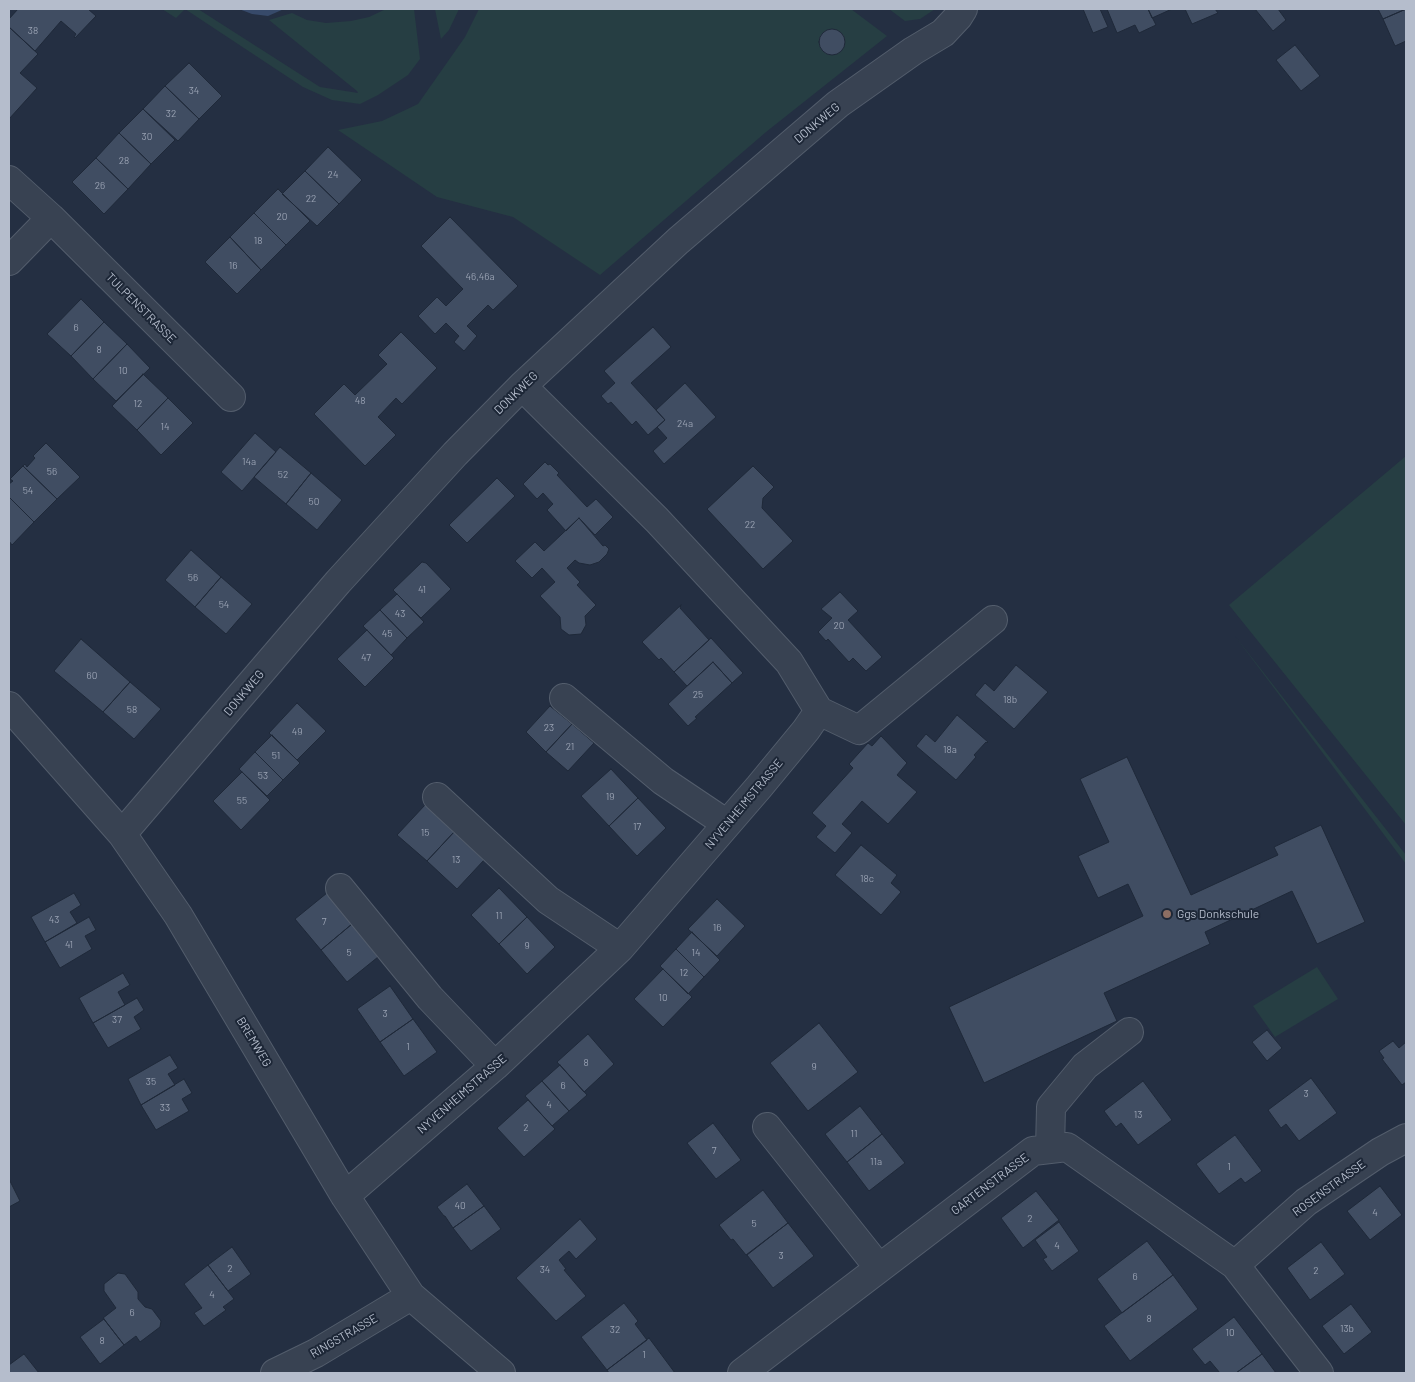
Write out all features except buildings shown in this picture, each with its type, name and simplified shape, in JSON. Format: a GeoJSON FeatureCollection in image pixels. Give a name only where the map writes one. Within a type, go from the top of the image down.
{"type":"FeatureCollection","features":[{"type":"Feature","properties":{"kind":"street","name":"DONKWEG"},"geometry":{"type":"LineString","coordinates":[[122,834],[338,582],[455,454],[522,386],[678,241],[838,104],[943,32],[963,9]]}},
{"type":"Feature","properties":{"kind":"street","name":"TULPENSTRASSE"},"geometry":{"type":"LineString","coordinates":[[9,180],[51,218],[231,397]]}},
{"type":"Feature","properties":{"kind":"street"},"geometry":{"type":"LineString","coordinates":[[9,261],[51,218]]}},
{"type":"Feature","properties":{"kind":"street"},"geometry":{"type":"LineString","coordinates":[[522,386],[657,520],[789,662],[819,711],[859,730],[992,620]]}},
{"type":"Feature","properties":{"kind":"street"},"geometry":{"type":"LineString","coordinates":[[564,698],[663,781],[727,824]]}},
{"type":"Feature","properties":{"kind":"street","name":"BREMWEG"},"geometry":{"type":"LineString","coordinates":[[9,706],[122,834],[178,916],[345,1196],[411,1296],[501,1373]]}},
{"type":"Feature","properties":{"kind":"street","name":"NYVENHEIMSTRASSE"},"geometry":{"type":"LineString","coordinates":[[345,1196],[495,1066],[620,948],[727,824],[800,737],[819,711]]}},
{"type":"Feature","properties":{"kind":"street"},"geometry":{"type":"LineString","coordinates":[[436,797],[548,900],[620,948]]}},
{"type":"Feature","properties":{"kind":"street"},"geometry":{"type":"LineString","coordinates":[[340,888],[430,998],[495,1066]]}},
{"type":"Feature","properties":{"kind":"street"},"geometry":{"type":"LineString","coordinates":[[1050,1149],[1051,1107],[1085,1066],[1129,1032]]}},
{"type":"Feature","properties":{"kind":"street"},"geometry":{"type":"LineString","coordinates":[[767,1127],[879,1268]]}},
{"type":"Feature","properties":{"kind":"street","name":"ROSENSTRASSE"},"geometry":{"type":"LineString","coordinates":[[1235,1265],[1306,1202],[1380,1152],[1406,1138]]}},
{"type":"Feature","properties":{"kind":"street","name":"GARTENSTRASSE"},"geometry":{"type":"LineString","coordinates":[[742,1373],[1034,1151],[1068,1147],[1235,1265],[1319,1373]]}},
{"type":"Feature","properties":{"kind":"street","name":"RINGSTRASSE"},"geometry":{"type":"LineString","coordinates":[[276,1373],[316,1353],[411,1296]]}},
{"type":"Feature","properties":{"kind":"green space"},"geometry":{"type":"Polygon","coordinates":[[[162,9],[185,9],[176,18],[162,9]]]}},
{"type":"Feature","properties":{"kind":"green space"},"geometry":{"type":"Polygon","coordinates":[[[185,9],[198,9],[320,87],[358,93],[269,20],[292,13],[307,20],[326,23],[369,17],[386,9],[414,9],[420,59],[408,75],[378,95],[360,104],[332,100],[303,87],[185,9]]]}},
{"type":"Feature","properties":{"kind":"green space"},"geometry":{"type":"Polygon","coordinates":[[[435,9],[459,9],[449,30],[441,39],[435,9]]]}},
{"type":"Feature","properties":{"kind":"green space"},"geometry":{"type":"Polygon","coordinates":[[[479,9],[851,9],[887,36],[766,132],[600,275],[513,217],[437,197],[338,130],[382,121],[418,104],[465,37],[479,9]]]}},
{"type":"Feature","properties":{"kind":"green space"},"geometry":{"type":"Polygon","coordinates":[[[889,9],[935,9],[920,19],[905,21],[889,9]]]}},
{"type":"Feature","properties":{"kind":"green space"},"geometry":{"type":"Polygon","coordinates":[[[1406,456],[1406,825],[1229,605],[1406,456]]]}},
{"type":"Feature","properties":{"kind":"green space"},"geometry":{"type":"Polygon","coordinates":[[[1235,636],[1406,855],[1406,864],[1235,636]]]}},
{"type":"Feature","properties":{"kind":"green space"},"geometry":{"type":"Polygon","coordinates":[[[1317,967],[1338,999],[1275,1037],[1253,1006],[1317,967]]]}},
{"type":"Feature","properties":{"kind":"water"},"geometry":{"type":"Polygon","coordinates":[[[239,9],[284,9],[268,16],[252,14],[239,9]]]}},
{"type":"Feature","properties":{"kind":"place","name":"Ggs Donkschule"},"geometry":{"type":"Point","coordinates":[1167,914]}}]}
